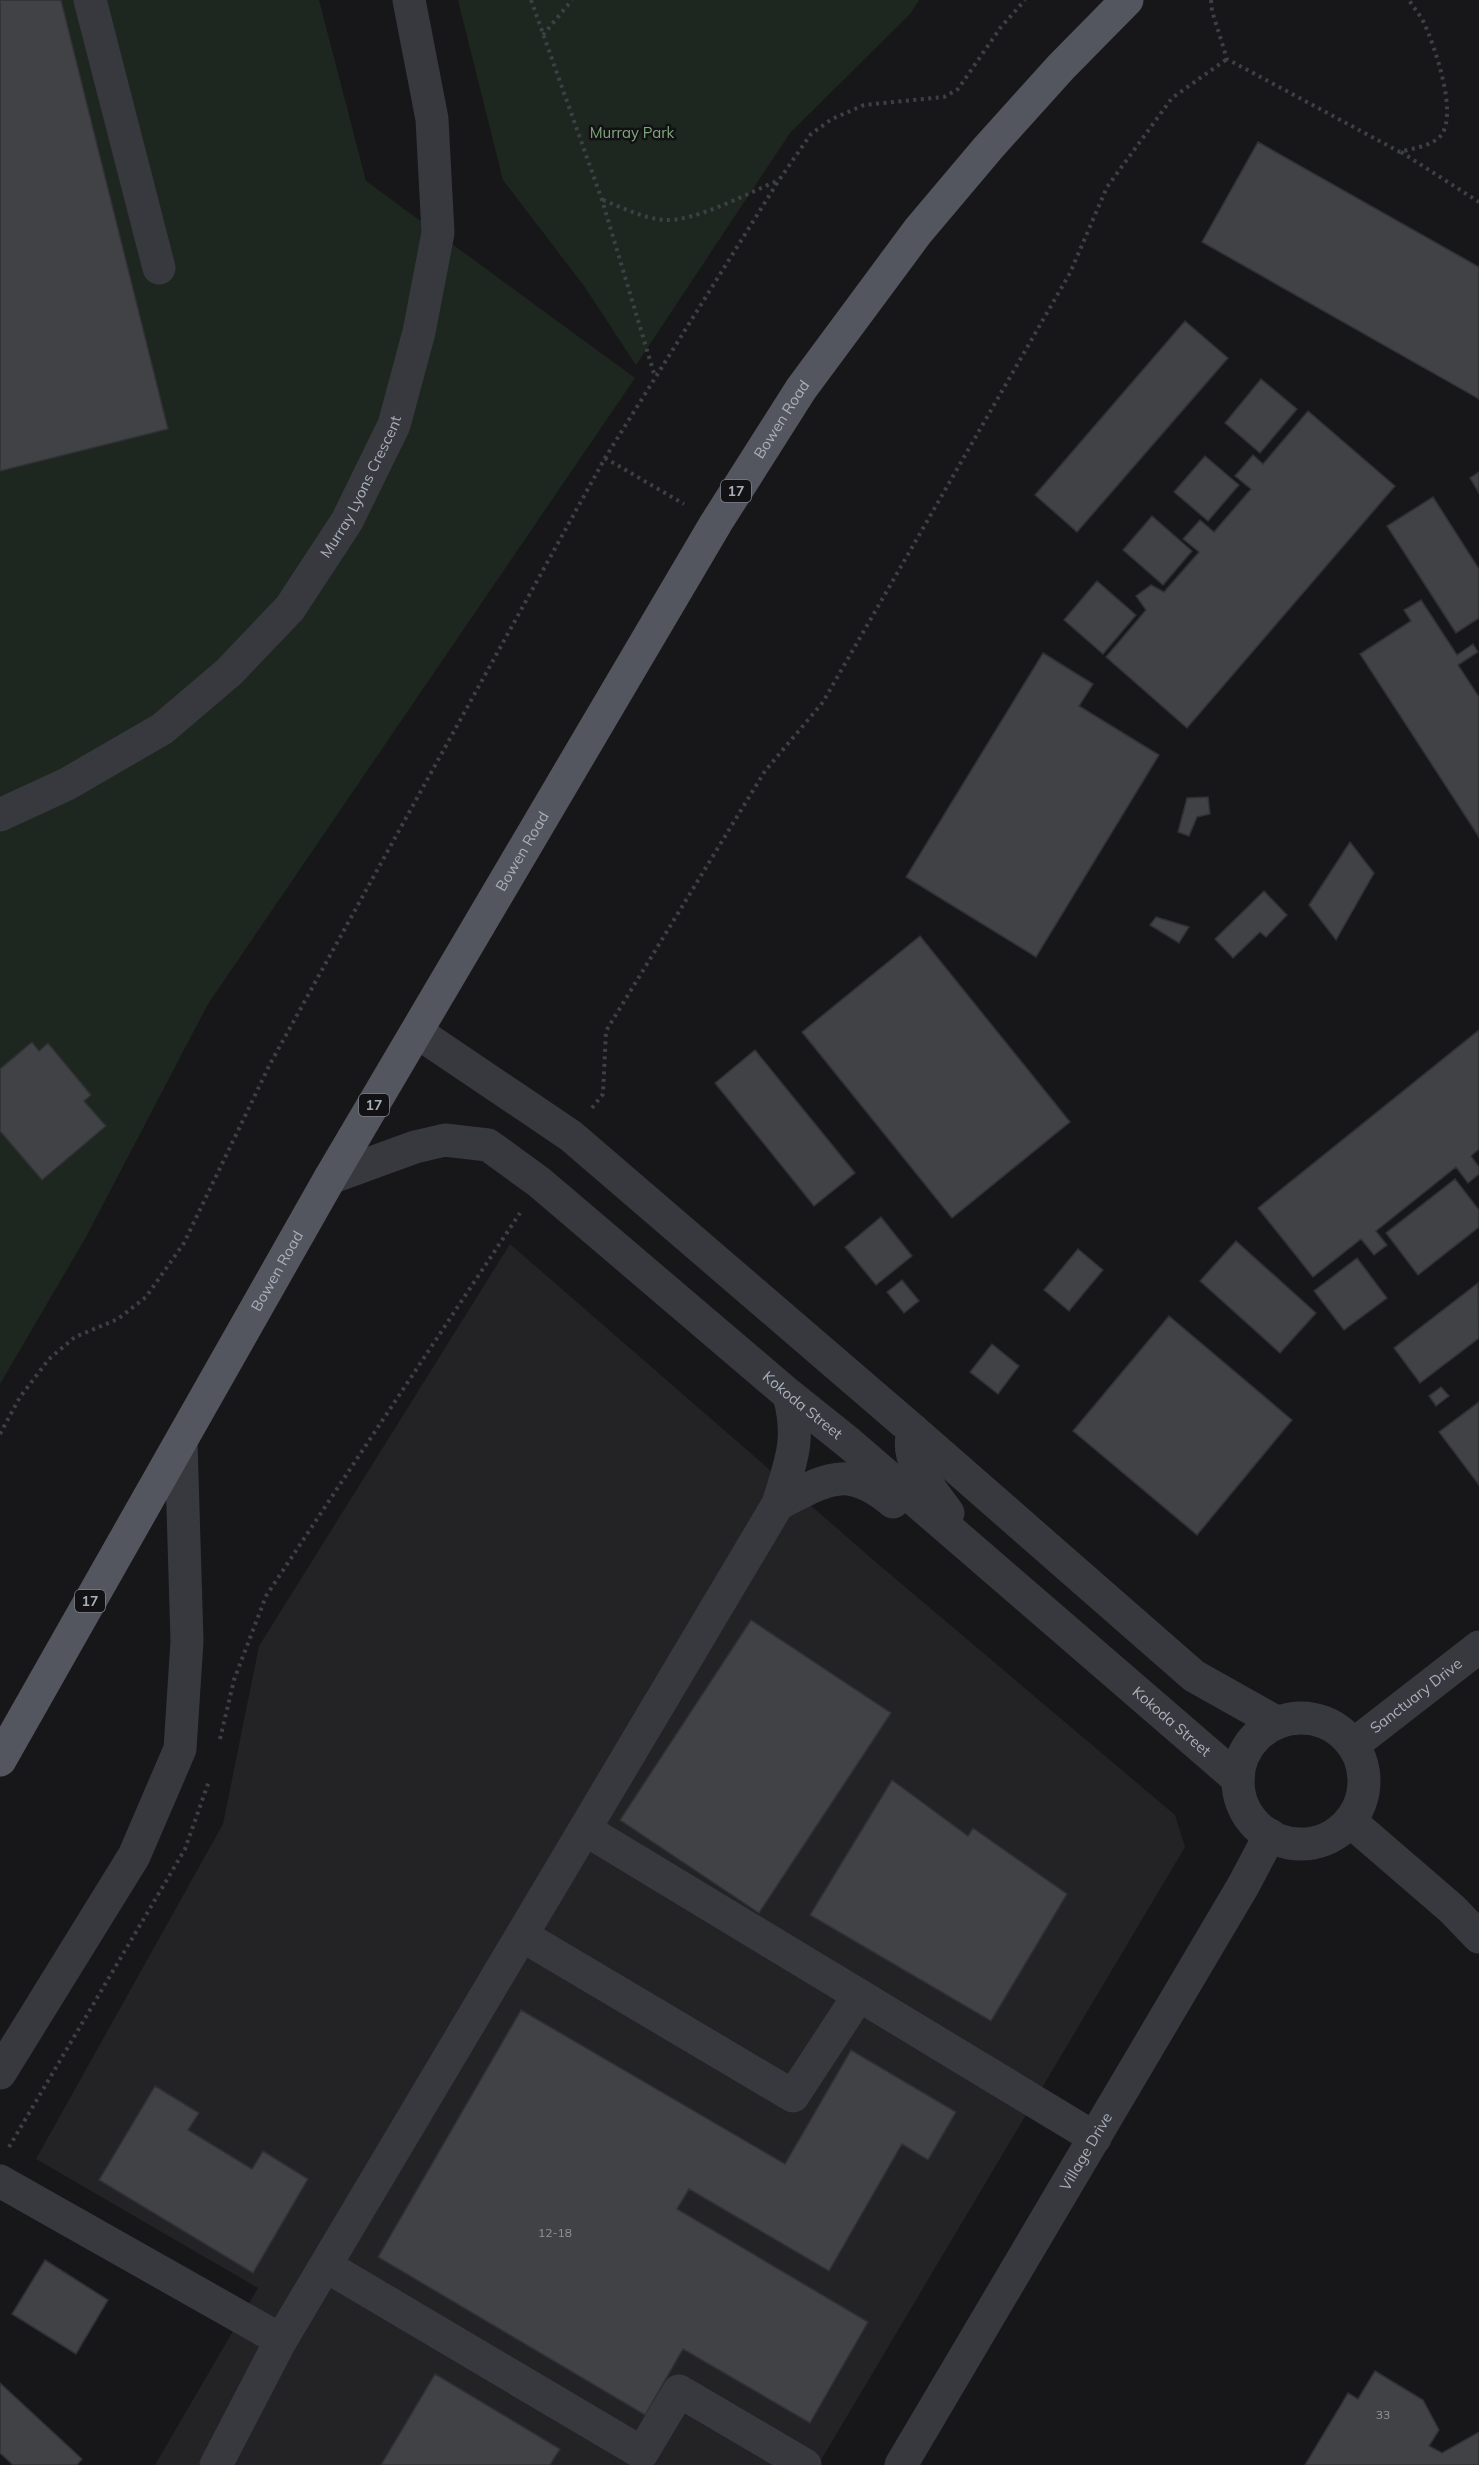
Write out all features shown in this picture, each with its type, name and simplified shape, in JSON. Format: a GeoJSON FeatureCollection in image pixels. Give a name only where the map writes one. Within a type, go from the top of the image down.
{"type":"FeatureCollection","features":[{"type":"Feature","properties":{"kind":"main road","name":"Bowen Road"},"geometry":{"type":"LineString","coordinates":[[0,1760],[330,1178],[716,523],[801,389],[918,231],[988,147],[1061,67],[1127,0]]}},
{"type":"Feature","properties":{"kind":"street"},"geometry":{"type":"LineString","coordinates":[[90,0],[159,268]]}},
{"type":"Feature","properties":{"kind":"street","name":"Murray Lyons Crescent"},"geometry":{"type":"LineString","coordinates":[[0,815],[67,784],[162,729],[229,672],[290,608],[347,521],[394,425],[419,332],[438,233],[432,119],[409,0]]}},
{"type":"Feature","properties":{"kind":"street"},"geometry":{"type":"LineString","coordinates":[[417,1032],[571,1136],[1194,1676],[1276,1722]]}},
{"type":"Feature","properties":{"kind":"street","name":"Kokoda Street"},"geometry":{"type":"LineString","coordinates":[[330,1178],[415,1148],[445,1140],[489,1145],[539,1182],[789,1395],[849,1443],[1238,1779]]}},
{"type":"Feature","properties":{"kind":"street"},"geometry":{"type":"LineString","coordinates":[[216,2465],[281,2340],[778,1504],[794,1454],[796,1440],[796,1426],[789,1395]]}},
{"type":"Feature","properties":{"kind":"street"},"geometry":{"type":"LineString","coordinates":[[914,1431],[910,1440],[913,1458],[977,1554]]}},
{"type":"Feature","properties":{"kind":"street"},"geometry":{"type":"LineString","coordinates":[[0,2073],[134,1856],[180,1749],[187,1641],[181,1442]]}},
{"type":"Feature","properties":{"kind":"street"},"geometry":{"type":"LineString","coordinates":[[778,1504],[833,1479],[861,1480],[879,1490],[940,1542],[977,1554]]}},
{"type":"Feature","properties":{"kind":"street","name":"Sanctuary Drive"},"geometry":{"type":"LineString","coordinates":[[1353,1745],[1479,1647]]}},
{"type":"Feature","properties":{"kind":"street"},"geometry":{"type":"LineString","coordinates":[[1297,1717],[1319,1720],[1339,1730],[1353,1745],[1362,1764],[1364,1784],[1360,1804],[1350,1821],[1333,1836],[1313,1843],[1291,1843],[1270,1836],[1246,1811],[1239,1795],[1238,1779],[1241,1761],[1249,1745],[1261,1731],[1276,1722],[1297,1717]]}},
{"type":"Feature","properties":{"kind":"street"},"geometry":{"type":"LineString","coordinates":[[1350,1821],[1452,1909],[1479,1936]]}},
{"type":"Feature","properties":{"kind":"street"},"geometry":{"type":"LineString","coordinates":[[586,1830],[1095,2138]]}},
{"type":"Feature","properties":{"kind":"street","name":"Village Drive"},"geometry":{"type":"LineString","coordinates":[[901,2465],[1243,1886],[1270,1836]]}},
{"type":"Feature","properties":{"kind":"street"},"geometry":{"type":"LineString","coordinates":[[523,1936],[793,2096],[859,1995]]}},
{"type":"Feature","properties":{"kind":"street"},"geometry":{"type":"LineString","coordinates":[[3,2166],[281,2340]]}},
{"type":"Feature","properties":{"kind":"street"},"geometry":{"type":"LineString","coordinates":[[326,2266],[639,2459],[679,2391],[806,2465]]}},
{"type":"Feature","properties":{"kind":"path"},"geometry":{"type":"LineString","coordinates":[[531,0],[602,200],[655,377]]}},
{"type":"Feature","properties":{"kind":"path"},"geometry":{"type":"LineString","coordinates":[[543,35],[572,0]]}},
{"type":"Feature","properties":{"kind":"path"},"geometry":{"type":"LineString","coordinates":[[0,1434],[20,1397],[49,1359],[75,1337],[118,1318],[146,1297],[184,1243],[270,1064],[605,458],[779,180],[811,134],[832,119],[864,105],[944,97],[958,89],[1001,27],[1025,0]]}},
{"type":"Feature","properties":{"kind":"path"},"geometry":{"type":"LineString","coordinates":[[1211,0],[1212,11],[1227,59],[1400,152],[1479,202]]}},
{"type":"Feature","properties":{"kind":"path"},"geometry":{"type":"LineString","coordinates":[[1400,152],[1434,142],[1443,134],[1447,113],[1440,68],[1424,22],[1409,0]]}},
{"type":"Feature","properties":{"kind":"path"},"geometry":{"type":"LineString","coordinates":[[571,1136],[603,1094],[606,1031],[765,771],[823,702],[1070,273],[1107,187],[1172,98],[1227,59]]}},
{"type":"Feature","properties":{"kind":"path"},"geometry":{"type":"LineString","coordinates":[[602,200],[645,216],[666,220],[695,216],[779,180]]}},
{"type":"Feature","properties":{"kind":"path"},"geometry":{"type":"LineString","coordinates":[[605,458],[716,523]]}},
{"type":"Feature","properties":{"kind":"path"},"geometry":{"type":"LineString","coordinates":[[218,1750],[234,1680],[266,1596],[539,1182]]}},
{"type":"Feature","properties":{"kind":"path"},"geometry":{"type":"LineString","coordinates":[[3,2166],[185,1849],[213,1773]]}},
{"type":"Feature","properties":{"kind":"shaded area"},"geometry":{"type":"Polygon","coordinates":[[[510,1244],[878,1564],[1175,1815],[1185,1847],[818,2465],[155,2465],[258,2288],[36,2159],[223,1824],[259,1646],[510,1244]]]}},
{"type":"Feature","properties":{"kind":"green space"},"geometry":{"type":"Polygon","coordinates":[[[0,0],[319,0],[366,181],[635,378],[208,1004],[86,1237],[0,1384],[0,0]]]}},
{"type":"Feature","properties":{"kind":"green space","name":"Murray Park"},"geometry":{"type":"Polygon","coordinates":[[[458,0],[919,0],[910,14],[790,133],[636,365],[584,286],[503,180],[458,0]]]}},
{"type":"Feature","properties":{"kind":"building"},"geometry":{"type":"Polygon","coordinates":[[[0,0],[61,0],[168,429],[0,471],[0,0]]]}},
{"type":"Feature","properties":{"kind":"building"},"geometry":{"type":"Polygon","coordinates":[[[1258,142],[1479,267],[1479,399],[1202,242],[1258,142]]]}},
{"type":"Feature","properties":{"kind":"building"},"geometry":{"type":"Polygon","coordinates":[[[1185,321],[1228,358],[1077,532],[1035,495],[1185,321]]]}},
{"type":"Feature","properties":{"kind":"building"},"geometry":{"type":"Polygon","coordinates":[[[1261,379],[1297,409],[1260,453],[1225,423],[1261,379]]]}},
{"type":"Feature","properties":{"kind":"building"},"geometry":{"type":"Polygon","coordinates":[[[1308,411],[1395,486],[1187,728],[1106,657],[1146,610],[1136,596],[1151,585],[1164,592],[1199,552],[1183,539],[1200,520],[1214,532],[1251,489],[1235,476],[1253,455],[1263,464],[1308,411]]]}},
{"type":"Feature","properties":{"kind":"building"},"geometry":{"type":"Polygon","coordinates":[[[1205,456],[1239,485],[1208,521],[1174,492],[1205,456]]]}},
{"type":"Feature","properties":{"kind":"building"},"geometry":{"type":"Polygon","coordinates":[[[1479,472],[1479,493],[1470,478],[1479,472]]]}},
{"type":"Feature","properties":{"kind":"building"},"geometry":{"type":"Polygon","coordinates":[[[1433,497],[1479,569],[1479,618],[1456,633],[1387,526],[1433,497]]]}},
{"type":"Feature","properties":{"kind":"building"},"geometry":{"type":"Polygon","coordinates":[[[1152,516],[1192,551],[1163,585],[1123,550],[1152,516]]]}},
{"type":"Feature","properties":{"kind":"building"},"geometry":{"type":"Polygon","coordinates":[[[1097,581],[1136,615],[1103,654],[1064,620],[1097,581]]]}},
{"type":"Feature","properties":{"kind":"building"},"geometry":{"type":"Polygon","coordinates":[[[1421,600],[1457,655],[1473,644],[1478,652],[1458,665],[1479,697],[1479,837],[1360,654],[1411,621],[1404,610],[1421,600]]]}},
{"type":"Feature","properties":{"kind":"building"},"geometry":{"type":"Polygon","coordinates":[[[1043,653],[1093,684],[1079,706],[1159,755],[1036,957],[906,877],[1043,653]]]}},
{"type":"Feature","properties":{"kind":"building"},"geometry":{"type":"Polygon","coordinates":[[[1208,797],[1210,814],[1197,817],[1189,836],[1178,832],[1187,798],[1208,797]]]}},
{"type":"Feature","properties":{"kind":"building"},"geometry":{"type":"Polygon","coordinates":[[[1350,842],[1374,873],[1336,940],[1309,905],[1350,842]]]}},
{"type":"Feature","properties":{"kind":"building"},"geometry":{"type":"Polygon","coordinates":[[[1264,891],[1287,915],[1266,937],[1260,932],[1233,958],[1215,939],[1264,891]]]}},
{"type":"Feature","properties":{"kind":"building"},"geometry":{"type":"Polygon","coordinates":[[[1156,917],[1189,927],[1179,943],[1150,925],[1156,917]]]}},
{"type":"Feature","properties":{"kind":"building"},"geometry":{"type":"Polygon","coordinates":[[[920,936],[1070,1122],[952,1218],[802,1032],[920,936]]]}},
{"type":"Feature","properties":{"kind":"building"},"geometry":{"type":"Polygon","coordinates":[[[1479,1030],[1479,1149],[1471,1156],[1479,1167],[1479,1174],[1468,1183],[1456,1167],[1376,1231],[1387,1245],[1374,1255],[1361,1239],[1313,1277],[1258,1208],[1479,1030]]]}},
{"type":"Feature","properties":{"kind":"building"},"geometry":{"type":"Polygon","coordinates":[[[32,1042],[39,1051],[48,1043],[91,1095],[84,1101],[106,1126],[42,1180],[0,1131],[0,1069],[32,1042]]]}},
{"type":"Feature","properties":{"kind":"building"},"geometry":{"type":"Polygon","coordinates":[[[755,1050],[855,1173],[814,1206],[715,1083],[755,1050]]]}},
{"type":"Feature","properties":{"kind":"building"},"geometry":{"type":"Polygon","coordinates":[[[1455,1179],[1479,1210],[1479,1227],[1418,1275],[1386,1233],[1455,1179]]]}},
{"type":"Feature","properties":{"kind":"building"},"geometry":{"type":"Polygon","coordinates":[[[881,1217],[912,1256],[876,1285],[845,1247],[881,1217]]]}},
{"type":"Feature","properties":{"kind":"building"},"geometry":{"type":"Polygon","coordinates":[[[1236,1241],[1316,1313],[1280,1353],[1200,1281],[1236,1241]]]}},
{"type":"Feature","properties":{"kind":"building"},"geometry":{"type":"Polygon","coordinates":[[[1078,1249],[1103,1270],[1069,1311],[1044,1290],[1078,1249]]]}},
{"type":"Feature","properties":{"kind":"building"},"geometry":{"type":"Polygon","coordinates":[[[1357,1258],[1387,1298],[1344,1330],[1314,1291],[1357,1258]]]}},
{"type":"Feature","properties":{"kind":"building"},"geometry":{"type":"Polygon","coordinates":[[[902,1280],[919,1301],[904,1313],[887,1292],[902,1280]]]}},
{"type":"Feature","properties":{"kind":"building"},"geometry":{"type":"Polygon","coordinates":[[[1478,1283],[1479,1338],[1420,1383],[1394,1348],[1478,1283]]]}},
{"type":"Feature","properties":{"kind":"building"},"geometry":{"type":"Polygon","coordinates":[[[1169,1316],[1292,1420],[1197,1535],[1073,1431],[1169,1316]]]}},
{"type":"Feature","properties":{"kind":"building"},"geometry":{"type":"Polygon","coordinates":[[[992,1344],[1019,1366],[998,1394],[970,1372],[992,1344]]]}},
{"type":"Feature","properties":{"kind":"building"},"geometry":{"type":"Polygon","coordinates":[[[1441,1387],[1449,1396],[1436,1406],[1429,1396],[1441,1387]]]}},
{"type":"Feature","properties":{"kind":"building"},"geometry":{"type":"Polygon","coordinates":[[[1479,1402],[1479,1485],[1439,1432],[1479,1402]]]}},
{"type":"Feature","properties":{"kind":"building"},"geometry":{"type":"Polygon","coordinates":[[[751,1620],[891,1713],[759,1913],[620,1820],[751,1620]]]}},
{"type":"Feature","properties":{"kind":"building"},"geometry":{"type":"Polygon","coordinates":[[[892,1780],[968,1836],[973,1828],[1067,1894],[991,2021],[810,1915],[892,1780]]]}},
{"type":"Feature","properties":{"kind":"building"},"geometry":{"type":"Polygon","coordinates":[[[521,2010],[785,2164],[851,2050],[956,2112],[928,2160],[902,2144],[829,2271],[689,2189],[677,2209],[868,2322],[810,2423],[683,2349],[645,2415],[378,2257],[521,2010]]]}},
{"type":"Feature","properties":{"kind":"building"},"geometry":{"type":"Polygon","coordinates":[[[155,2086],[199,2113],[188,2130],[252,2169],[263,2151],[308,2179],[253,2273],[99,2180],[155,2086]]]}},
{"type":"Feature","properties":{"kind":"building"},"geometry":{"type":"Polygon","coordinates":[[[45,2260],[108,2300],[76,2354],[12,2314],[45,2260]]]}},
{"type":"Feature","properties":{"kind":"building"},"geometry":{"type":"Polygon","coordinates":[[[1375,2371],[1423,2400],[1439,2430],[1429,2446],[1442,2453],[1479,2432],[1479,2465],[1305,2465],[1348,2393],[1358,2399],[1375,2371]]]}},
{"type":"Feature","properties":{"kind":"building"},"geometry":{"type":"Polygon","coordinates":[[[435,2374],[560,2449],[550,2465],[381,2465],[435,2374]]]}},
{"type":"Feature","properties":{"kind":"building"},"geometry":{"type":"Polygon","coordinates":[[[0,2383],[82,2459],[77,2465],[13,2465],[0,2453],[0,2383]]]}}]}
